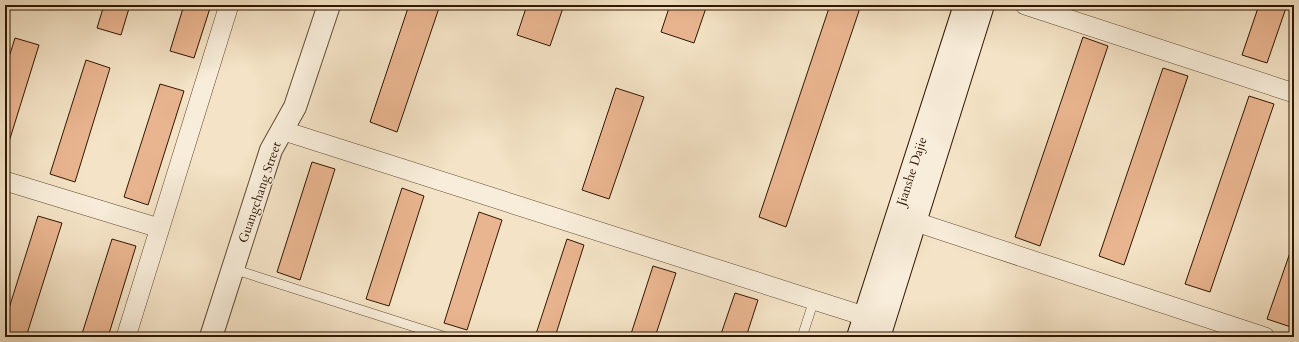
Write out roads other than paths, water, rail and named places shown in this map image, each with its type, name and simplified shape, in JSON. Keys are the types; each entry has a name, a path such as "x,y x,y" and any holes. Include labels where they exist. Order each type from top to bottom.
{"main road":[{"name":"Guangchang Street","path":"211,337 270,150 295,107 329,5"},
{"name":"Jianshe Dajie","path":"858,337 965,5"},
{"name":"Jianshe Dajie","path":"880,337 983,5"}],"street":[{"path":"126,337 229,5"},
{"path":"1026,5 1294,93"},
{"path":"281,130 864,316"},
{"path":"5,181 159,228"},
{"path":"916,222 1226,331 1265,337"}],"lane":[{"path":"233,269 446,337"},
{"path":"802,337 814,300"}]}
